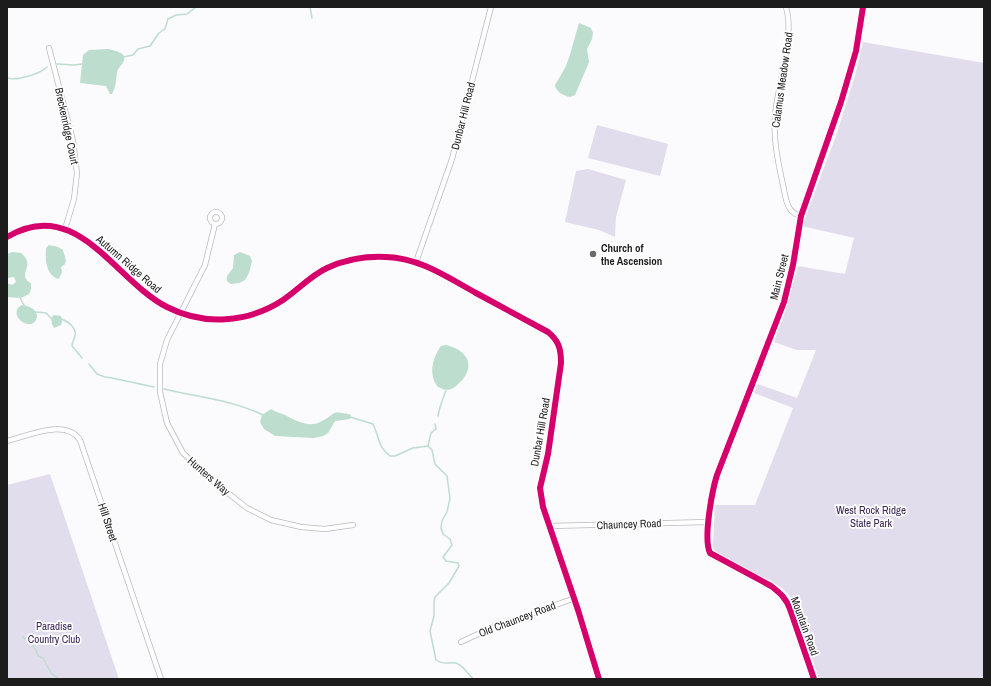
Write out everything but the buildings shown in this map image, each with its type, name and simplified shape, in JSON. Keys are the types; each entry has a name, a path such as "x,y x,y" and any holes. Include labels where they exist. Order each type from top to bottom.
{"street":[{"name":"Dunbar Hill Road","path":"491,7 452,159 416,262 449,278 548,332 558,343 561,356 561,372 548,454 540,488 541,500 575,598 599,679"},
{"name":"Calamus Meadow Road","path":"786,7 789,20 788,39 776,108 775,135 781,173 789,208 794,214 801,216"},
{"name":"Main Street","path":"708,549 708,522 712,493 718,470 784,302 793,265 801,216 841,102 857,45 863,7"},
{"name":"Breckenridge Court","path":"49,48 73,141 77,173 74,200 65,229"},
{"name":"Hunters Way","path":"215,224 205,265 168,340 160,364 160,392 167,423 183,453 209,478 247,508 271,520 301,527 325,529 353,525"},
{"name":"Autumn Ridge Road","path":"7,237 23,229 34,226 48,226 65,229 84,239 157,301 181,313 214,320 224,320 257,314 276,304 316,274 340,263 360,258 378,256 416,262"},
{"name":"Hill Street","path":"7,441 57,429 72,432 80,440 160,679"},
{"name":"Chauncey Road","path":"550,526 708,522"},
{"name":"Mountain Road","path":"708,549 712,555 770,586 786,599 814,679"},
{"name":"Old Chauncey Road","path":"461,642 489,629 575,598"}],"green space":[{"name":"West Rock Ridge State Park","path":"863,42 984,63 984,679 819,679 793,602 789,595 782,588 768,579 767,582 729,562 716,552 713,547 715,505 755,505 793,408 754,393 758,384 797,398 816,350 797,350 774,342 786,309 798,266 845,274 854,238 802,226 836,136 856,72"},
{"path":"597,125 668,144 660,176 588,158"},
{"path":"588,169 626,180 616,217 615,237 599,230 565,222 576,171"},
{"name":"Paradise Country Club","path":"50,474 119,679 7,679 7,485"}],"shaded area":[{"path":"579,23 591,28 593,33 587,49 589,62 575,95 570,97 560,93 556,89 555,85 569,58"},
{"path":"108,49 121,53 124,57 124,60 117,71 115,86 112,94 110,94 106,86 80,83 83,55 89,50"},
{"path":"49,245 63,250 66,261 61,267 62,272 59,279 51,274 47,266 46,248"},
{"path":"13,252 21,253 25,257 27,264 25,276 31,283 29,294 21,298 7,297 7,283 12,285 16,282 14,277 7,278 7,255"},
{"path":"240,252 250,256 252,261 249,273 245,280 239,283 231,284 227,281 227,276 233,268 234,255"},
{"path":"25,305 35,311 37,317 33,323 23,323 18,317 18,307"},
{"path":"54,315 61,316 62,322 61,325 54,328 51,318"},
{"path":"446,345 463,353 468,362 467,373 463,379 457,385 448,390 437,386 434,381 432,371 438,350 441,346"},
{"path":"271,409 306,424 316,424 336,413 351,415 350,419 335,421 328,433 323,436 314,438 275,436 264,429 260,422 262,415"}],"waterway":[{"path":"123,57 133,55 138,49 150,46 159,33 165,29 168,19 176,15 187,14 196,7"},
{"path":"310,7 312,18"},
{"path":"57,64 82,64"},
{"path":"7,78 16,79 28,76 44,70 47,67"},
{"path":"20,298 24,305"},
{"path":"36,312 46,313 51,318"},
{"path":"61,319 69,323 75,330 72,346 82,358"},
{"path":"89,364 97,374 105,377 154,387"},
{"path":"164,389 227,402 263,415"},
{"path":"438,416 446,390"},
{"path":"350,417 373,424 383,449 390,456 395,456 413,448 428,446 432,450 435,464 447,476 450,498 441,528 443,534 450,539 452,545 443,557 446,561 458,563 459,566 449,583 435,597 434,616 430,631 436,660 443,663 459,664 473,679"},
{"path":"428,446 431,433 436,429 435,424"},
{"path":"23,637 36,650 38,656 43,658 51,673 59,679"}],"cycle path":[{"path":"814,679 790,609 785,599 771,586 710,553 707,537 711,503 717,475 784,302 793,265 801,216 841,102 856,51 863,7"},
{"path":"7,237 32,227 54,226 74,234 93,246 148,295 167,307 181,313 211,319 241,317 269,308 283,300 321,271 341,262 371,257 398,258 433,269 548,332 559,346 561,363 548,454 540,488 543,507 578,610 599,679"}],"place":[{"name":"Church of the Ascension","path":"593,254"}]}
